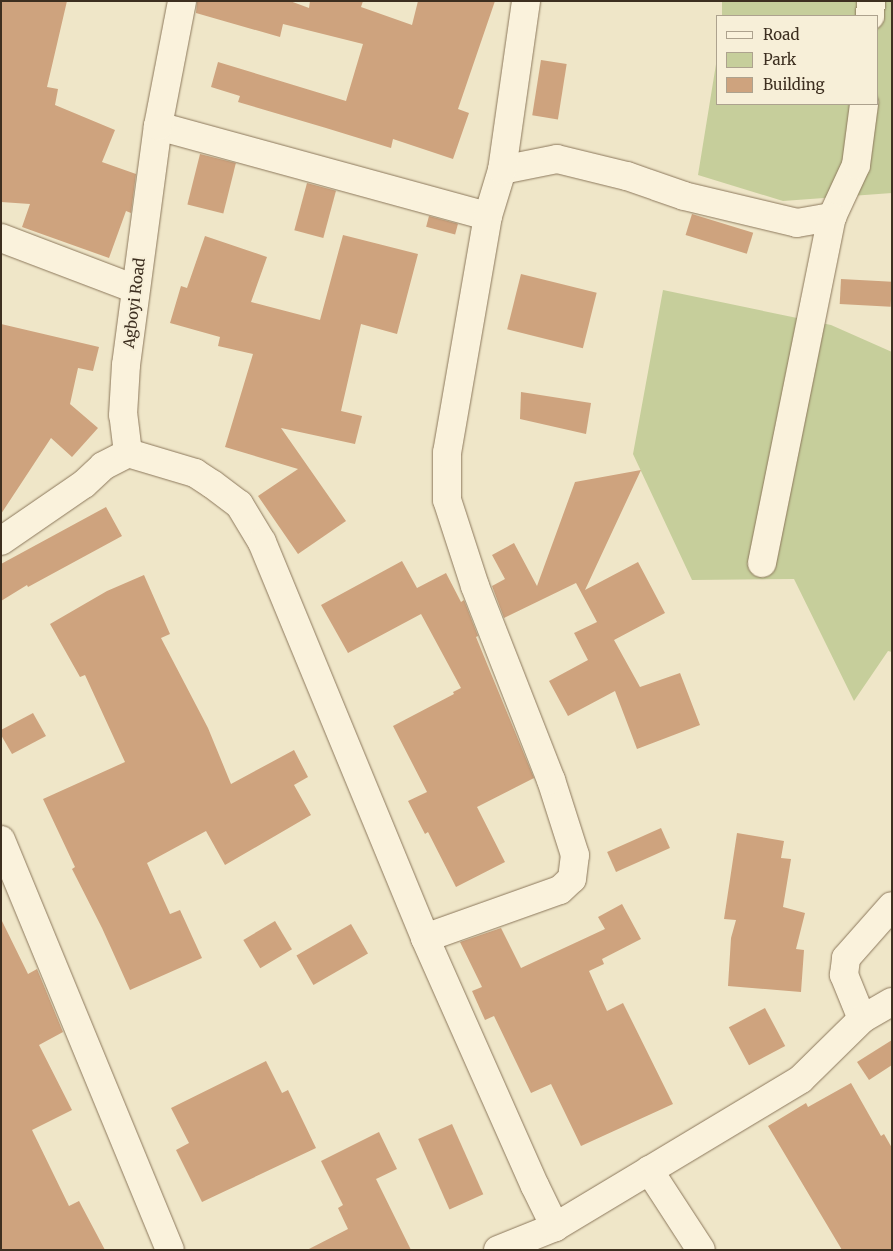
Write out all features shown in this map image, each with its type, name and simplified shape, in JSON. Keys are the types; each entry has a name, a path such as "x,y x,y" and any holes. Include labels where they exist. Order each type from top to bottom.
{"street":[{"name":"Agboyi Road","path":"128,453 123,415 126,365 158,126 182,1"},
{"path":"425,938 560,890 572,879 575,855 551,780 475,586 447,500 446,453 488,216 502,170 526,1"},
{"path":"870,15 871,1"},
{"path":"762,563 832,217 856,165 864,105"},
{"path":"158,126 488,216"},
{"path":"502,170 556,159 627,176 684,196 797,223 832,217"},
{"path":"1,238 135,290"},
{"path":"1,541 84,484 103,466 128,453 195,473 239,504 262,542 425,938 555,1227"},
{"path":"1,840 170,1250"},
{"path":"862,1019 844,975 846,958 892,906"},
{"path":"498,1250 555,1227 649,1170 681,1153 801,1079 862,1019 892,1002"},
{"path":"649,1170 701,1250"}],"green space":[{"path":"722,1 892,1 892,193 783,201 698,175 716,64 716,105 878,105 878,15 722,15"},
{"path":"663,290 831,325 892,352 892,652 888,651 854,701 794,579 692,580 633,454"}],"building":[{"path":"1,1 67,1 47,87 58,89 55,105 115,130 102,162 136,174 131,213 126,211 109,258 22,227 30,204 1,202"},
{"path":"197,1 290,1 309,8 310,1 363,1 361,7 412,25 418,1 495,1 458,109 469,113 453,159 393,139 391,148 238,102 240,96 211,87 218,62 346,101 363,44 283,24 280,37 196,13"},
{"path":"541,60 567,64 558,119 532,115"},
{"path":"200,154 236,163 223,213 187,204"},
{"path":"307,183 336,191 323,238 294,230"},
{"path":"692,214 753,233 747,254 686,235"},
{"path":"429,216 458,224 455,234 426,227"},
{"path":"343,235 418,254 397,334 361,324 341,411 362,416 355,444 281,428 346,521 298,554 258,496 298,469 225,447 253,354 218,346 220,337 170,323 181,286 187,288 205,236 267,257 251,302 320,320"},
{"path":"521,274 597,293 583,348 507,329"},
{"path":"841,279 892,282 891,307 840,304"},
{"path":"1,324 99,347 93,371 78,368 70,404 98,428 72,457 51,438 1,514"},
{"path":"521,392 591,403 586,434 520,419"},
{"path":"641,470 585,590 638,562 665,613 614,640 640,687 680,673 700,725 637,749 615,691 568,716 549,681 588,660 574,633 597,622 576,583 504,618 492,586 505,579 492,555 514,543 537,586 575,482"},
{"path":"106,507 122,536 28,587 27,585 1,601 1,564"},
{"path":"402,561 417,588 446,573 461,602 464,600 478,636 476,637 534,778 477,807 505,862 456,887 428,832 425,834 408,801 427,792 393,726 454,694 453,692 461,688 421,614 348,653 321,605"},
{"path":"144,575 170,634 161,638 208,728 231,784 294,750 308,777 294,785 311,815 225,865 206,831 147,863 170,914 180,910 202,958 130,990 102,928 72,869 75,867 43,799 125,762 85,675 80,677 50,624 107,591"},
{"path":"33,713 46,736 12,754 1,735 1,730"},
{"path":"661,828 670,848 616,872 607,852"},
{"path":"737,833 784,841 781,858 791,859 783,907 805,913 796,949 804,950 801,992 728,986 731,938 736,920 724,919"},
{"path":"622,904 641,939 602,959 604,964 589,971 607,1011 623,1003 673,1104 581,1146 551,1084 531,1093 494,1016 485,1020 472,991 482,987 460,942 501,928 521,968 605,929 598,917"},
{"path":"1,919 28,974 37,969 63,1032 39,1045 72,1110 32,1130 69,1206 79,1201 105,1250 1,1250"},
{"path":"275,921 292,949 260,968 243,940"},
{"path":"351,924 368,953 313,985 296,955"},
{"path":"765,1008 785,1046 749,1065 729,1027"},
{"path":"892,1040 892,1065 869,1080 857,1062"},
{"path":"266,1061 282,1093 288,1090 316,1148 202,1202 176,1150 189,1143 171,1108"},
{"path":"851,1083 881,1136 884,1134 892,1148 892,1250 842,1250 768,1126 806,1103 808,1107"},
{"path":"452,1124 483,1194 450,1209 418,1139"},
{"path":"379,1132 397,1169 376,1179 411,1250 307,1250 348,1229 338,1208 343,1205 321,1161"}]}
